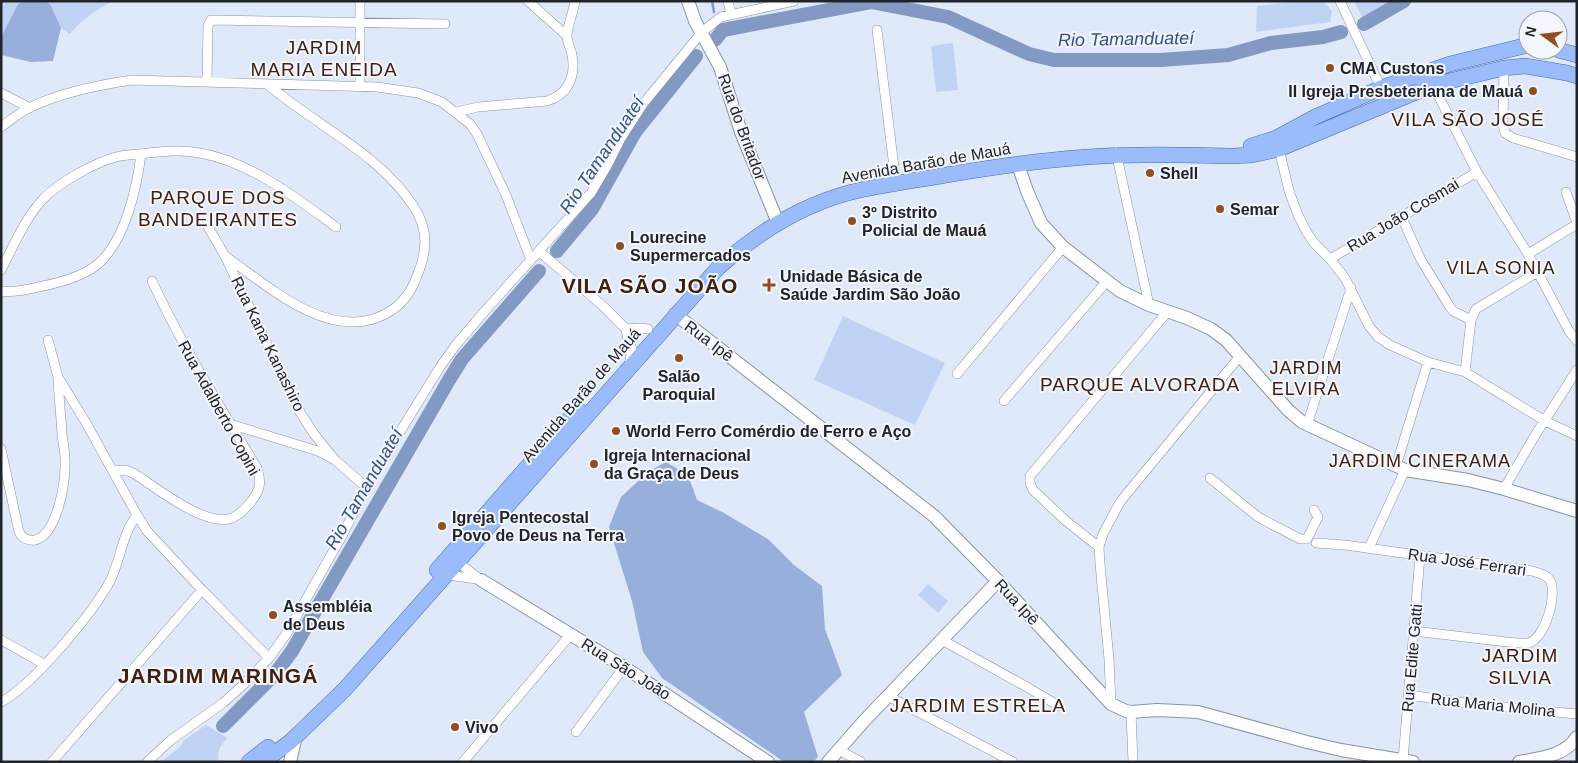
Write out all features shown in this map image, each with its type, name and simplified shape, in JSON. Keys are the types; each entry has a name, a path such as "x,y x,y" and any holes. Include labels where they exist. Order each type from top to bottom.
{"main road":[{"name":"Avenida Barão de Mauá","path":"248,762 302,719 332,690 454,559 718,268 736,251 761,233 776,218 858,190 978,170 1058,152 1226,149 1251,146 1276,138 1315,117 1381,88 1450,64 1518,47"},
{"name":"Avenida Barão de Mauá","path":"1117,152 1233,156 1279,149 1433,85 1504,68 1525,66 1577,76"},
{"path":"1315,117 1315,125 1322,131"},
{"name":"Avenida Barão de Mauá","path":"263,762 296,736 344,689 447,575 454,559 648,329 725,250 776,218 836,188 895,175 1017,161"},
{"path":"675,314 680,303 693,285 693,281"}],"street":[{"path":"360,1 360,87"},
{"path":"528,1 567,36"},
{"path":"457,112 478,107 547,101 556,98 568,88 571,80 572,56 567,36 576,1"},
{"name":"Rua do Britador","path":"688,1 720,67 741,132 776,218"},
{"path":"728,1 731,15"},
{"path":"147,762 171,740 223,703 269,658 287,633 343,534 366,487 440,367 455,346 592,193 608,166 621,138 643,104 702,32 721,17 794,1"},
{"path":"1340,1 1381,88"},
{"path":"208,81 209,21 445,24"},
{"path":"877,30 895,175"},
{"path":"1504,68 1503,124 1505,133 1513,138 1577,157"},
{"path":"1,127 30,108 103,84 132,80 360,87 418,93 442,102 470,124 484,147 506,195 531,260"},
{"path":"225,256 292,302 316,315 347,323 369,320 384,315 396,308 414,283 422,264 425,231 415,209 395,181 368,158 267,84"},
{"path":"1433,85 1477,172 1528,254 1536,273 1569,331 1577,341"},
{"path":"1,93 30,108"},
{"path":"1279,149 1289,190 1298,215 1314,243 1330,259 1351,288 1369,326 1378,337 1390,345 1428,362 1465,372 1545,421 1577,436"},
{"path":"1,270 28,221 44,199 66,181 116,157 182,151 200,153 228,161 256,174 289,194 336,227"},
{"path":"1117,152 1149,305"},
{"path":"1,291 10,292 49,285 79,276 98,264 111,250 120,232 138,175 141,154"},
{"path":"1017,161 1027,191 1042,223 1063,247 1120,291 1149,305 1211,328 1226,340 1288,410 1307,425 1401,468 1468,480 1577,511"},
{"name":"Rua João Cosmai","path":"1330,259 1477,172"},
{"path":"1528,254 1577,224 1566,192"},
{"path":"1400,216 1421,260 1450,307 1453,311 1471,320"},
{"name":"Rua Kana Kanashiro","path":"206,225 225,256 298,408 314,434 335,460"},
{"path":"957,374 1063,247"},
{"path":"539,251 603,306 626,329 632,349 629,367"},
{"path":"1465,372 1471,320 1476,308 1536,273"},
{"name":"Rua Adalberto Copini","path":"113,471 124,470 136,474 196,512 210,518 222,520 232,518 242,511 257,494 260,485 257,468 190,358 168,317 152,281"},
{"path":"1004,401 1106,281"},
{"path":"1307,425 1351,288"},
{"path":"1100,547 1066,521 1033,490 1030,476 1168,311"},
{"name":"Rua Ipê","path":"675,314 934,516 998,581 1112,704 1131,712 1157,710 1198,712 1307,742 1382,759 1408,761"},
{"path":"626,329 648,329"},
{"path":"1,448 19,532 26,539 39,538 50,527 59,507 66,465 58,377 48,340"},
{"path":"1112,704 1100,547 1107,524 1120,502 1240,356"},
{"path":"1369,548 1401,468 1428,362"},
{"path":"1504,489 1518,462 1577,370"},
{"path":"58,377 137,515 148,530 202,590 269,658"},
{"path":"230,424 312,450 335,460 366,487"},
{"path":"1210,478 1258,517 1300,539 1307,540 1318,516 1314,510"},
{"path":"1,702 13,694 44,664 99,600 111,579 126,535 137,515"},
{"name":"Rua José Ferrari","path":"1316,543 1369,548 1532,572 1545,576 1550,580 1553,590 1542,633 1533,641 1516,642 1414,631"},
{"name":"Rua Edite Gatti","path":"1408,761 1409,695 1420,556"},
{"name":"Rua São João","path":"454,559 481,580 624,667 768,762"},
{"name":"Rua São João","path":"447,575 465,576 481,580"},
{"path":"828,762 998,581"},
{"path":"52,762 202,590"},
{"path":"463,762 571,634"},
{"path":"1,640 44,664"},
{"path":"942,640 1059,706"},
{"path":"576,732 624,667"},
{"name":"Rua Maria Molina","path":"1409,695 1473,704 1577,714"},
{"path":"888,696 1013,762"},
{"path":"1131,712 1133,762"},
{"path":"290,762 296,736"},
{"path":"1519,762 1554,755 1575,743"},
{"path":"839,750 860,762"}],"shaded area":[{"path":"1,1 25,1 18,4 1,37"},
{"path":"25,1 44,1 50,4 61,28 53,61 31,62 1,55 1,37 18,4"},
{"path":"44,1 114,1 90,15 70,34 61,28 50,4"},
{"path":"1300,1 1323,1 1332,11 1330,22 1256,32 1257,6"},
{"path":"1354,1 1389,1 1363,19"},
{"path":"953,43 958,90 936,92 931,46"},
{"path":"843,316 945,363 915,425 814,380"},
{"path":"666,462 688,475 697,500 724,513 768,539 794,565 822,586 825,629 842,675 804,712 818,757 813,762 784,762 662,678 643,652 632,601 609,527 621,497 648,472"},
{"path":"928,584 948,601 938,613 918,595"},
{"path":"206,725 227,738 219,749 218,762 161,762 181,746 183,741"}],"waterway":[{"path":"712,1 714,12"},
{"name":"Rio Tamanduateí","path":"1364,24 1404,1"},
{"name":"Rio Tamanduateí","path":"715,40 723,30 871,2 948,17 1029,54 1054,60 1161,60 1228,55 1271,43 1323,37 1341,32"},
{"name":"Rio Tamanduateí","path":"557,251 592,209 635,132 696,56"},
{"name":"Rio Tamanduateí","path":"223,726 275,674 292,651 462,359 539,271"}],"place":[{"name":"CMA Custons","path":"1330,68"},
{"name":"II Igreja Presbeteriana de Mauá","path":"1533,91"},
{"name":"Shell","path":"1150,173"},
{"name":"Semar","path":"1220,209"},
{"name":"3º Distrito Policial de Mauá","path":"852,221"},
{"name":"Lourecine Supermercados","path":"620,246"},
{"name":"Unidade Básica de Saúde Jardim São João","path":"769,285"},
{"name":"Salão Paroquial","path":"679,358"},
{"name":"World Ferro Comérdio de Ferro e Aço","path":"616,431"},
{"name":"Igreja Internacional da Graça de Deus","path":"594,464"},
{"name":"Igreja Pentecostal Povo de Deus na Terra","path":"442,526"},
{"name":"Assembléia de Deus","path":"273,615"},
{"name":"Vivo","path":"455,727"}],"district":[{"name":"JARDIM MARIA ENEIDA","path":"324,58"},
{"name":"VILA SÃO JOSÉ","path":"1468,119"},
{"name":"PARQUE DOS BANDEIRANTES","path":"218,208"},
{"name":"VILA SONIA","path":"1501,268"},
{"name":"VILA SÃO JOÃO","path":"650,285"},
{"name":"JARDIM ELVIRA","path":"1306,378"},
{"name":"PARQUE ALVORADA","path":"1140,384"},
{"name":"JARDIM CINERAMA","path":"1420,461"},
{"name":"JARDIM SILVIA","path":"1520,666"},
{"name":"JARDIM MARINGÁ","path":"218,675"},
{"name":"JARDIM ESTRELA","path":"978,705"}]}
